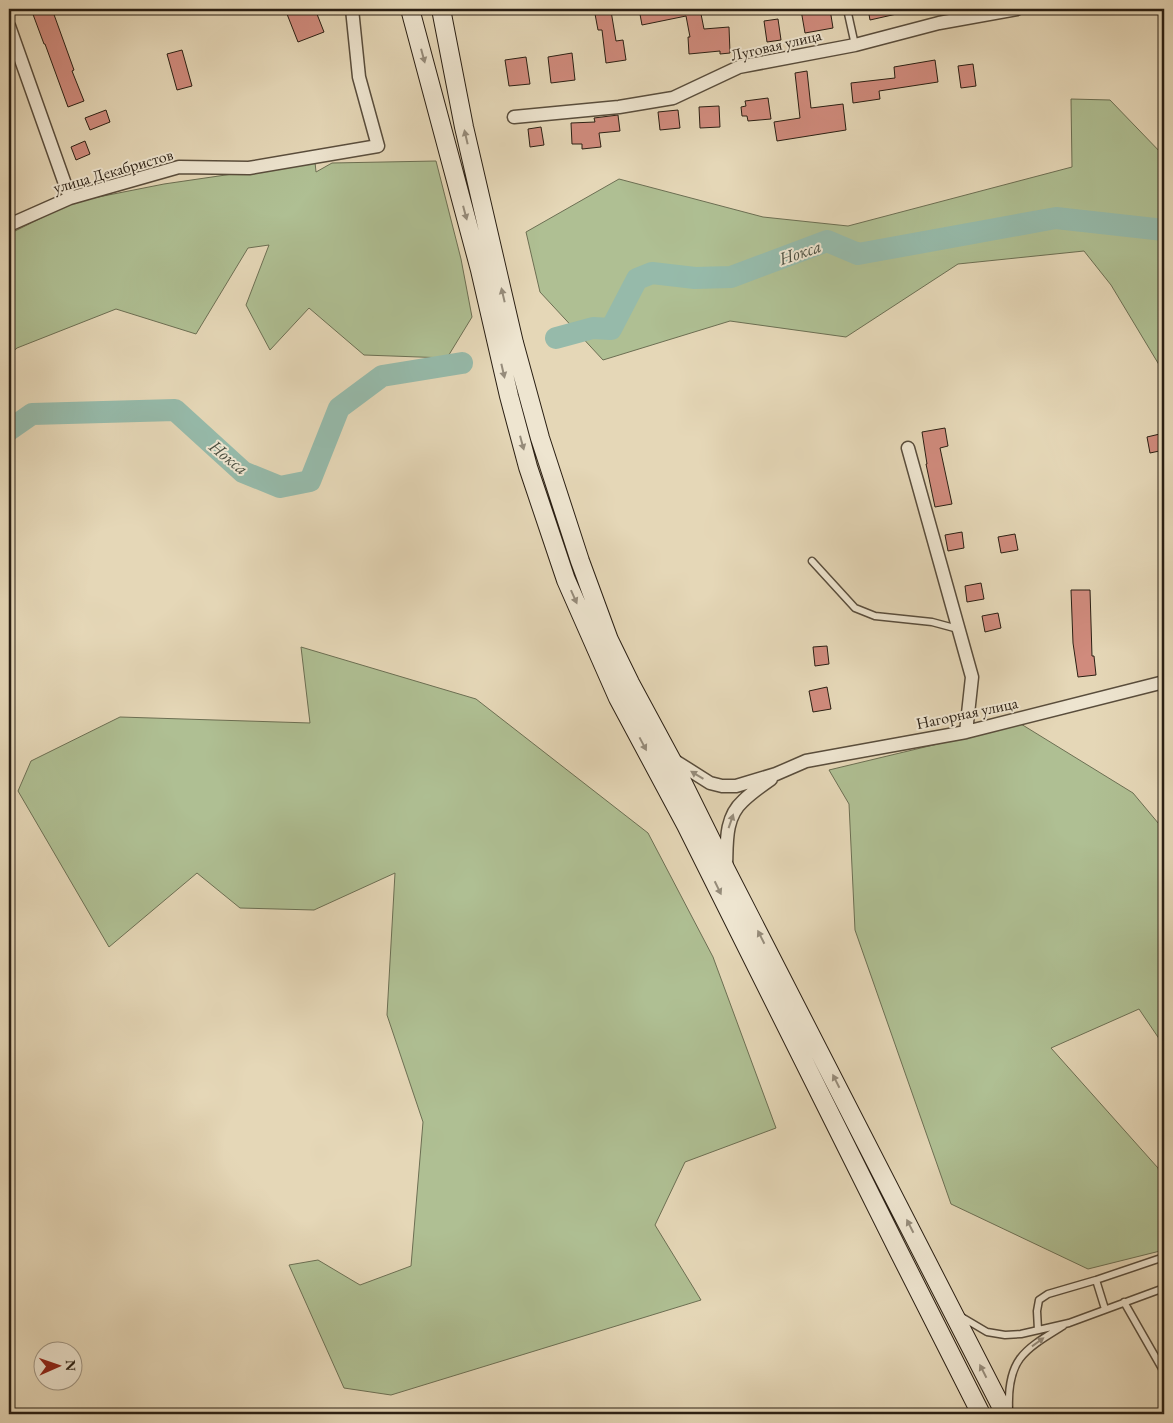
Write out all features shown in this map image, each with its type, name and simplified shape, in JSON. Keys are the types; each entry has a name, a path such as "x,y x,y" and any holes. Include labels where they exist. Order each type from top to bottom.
{"main road":[{"path":"410,9 480,270 509,396 526,458 566,580 618,698 686,825 898,1252 982,1414"},
{"path":"441,9 466,136 514,343 540,438 580,561 609,640 630,683 672,759 726,870 1007,1414"}],"street":[{"name":"улица Декабристов","path":"9,225 70,198 179,167 249,168 378,146 359,77 352,9"},
{"name":"Луговая улица","path":"514,117 619,106 673,98 738,67 855,45 939,23 1018,9"},
{"path":"9,26 70,198"},
{"path":"908,448 972,677 966,732"},
{"name":"Нагорная улица","path":"776,774 806,761 966,732 1164,682"},
{"path":"672,759 696,776 710,783 722,786 736,786 776,774"},
{"path":"726,870 727,831 732,814 741,802 776,774"}],"lane":[{"path":"847,9 855,45"},
{"path":"812,561 855,608 876,616 932,622 958,629"},
{"path":"1038,1330 1036,1311 1039,1300 1048,1294 1164,1257"},
{"path":"1096,1280 1105,1309"},
{"path":"953,1311 987,1332 1021,1334 1069,1323 1164,1288"},
{"path":"1124,1302 1164,1372"},
{"path":"1007,1414 1011,1374 1018,1359 1036,1342 1069,1323"}],"green space":[{"path":"1071,99 1110,100 1164,156 1164,373 1111,285 1084,251 958,264 846,337 730,321 603,360 540,292 526,232 619,179 763,217 848,226 1072,167"},
{"path":"436,161 461,259 472,317 447,358 364,355 309,308 270,350 246,305 269,245 248,248 196,334 116,309 17,348 9,355 9,234 73,202 164,184 315,162 316,172 332,163"},
{"path":"301,647 476,699 648,833 713,957 776,1128 685,1162 655,1225 701,1300 391,1395 344,1388 289,1265 318,1260 360,1285 411,1266 423,1122 387,1015 395,873 314,910 240,908 197,873 109,947 18,791 31,761 120,717 310,723"},
{"path":"1021,724 1133,793 1164,830 1164,1046 1139,1009 1051,1048 1158,1168 1164,1194 1164,1250 1088,1269 951,1204 855,930 849,804 829,770"}],"building":[{"path":"31,9 52,9 84,101 68,107"},
{"path":"285,9 315,9 324,32 298,42"},
{"path":"639,9 700,9 704,29 729,27 730,53 720,54 720,51 689,54 688,37 690,37 686,16 642,25"},
{"path":"830,9 833,28 805,33 801,10"},
{"path":"868,9 900,9 901,13 870,20"},
{"path":"611,11 616,41 623,40 626,60 606,63 602,30 598,30 595,14"},
{"path":"778,19 781,40 767,42 764,21"},
{"path":"182,50 192,86 177,90 167,54"},
{"path":"572,53 575,80 551,83 548,57"},
{"path":"526,57 530,84 509,86 505,60"},
{"path":"935,60 938,82 879,91 880,99 853,103 851,83 895,78 894,67"},
{"path":"973,64 976,86 961,88 958,66"},
{"path":"807,71 811,108 843,104 846,130 777,141 774,122 800,118 795,73"},
{"path":"768,98 771,119 748,121 747,116 742,116 741,107 746,106 745,101"},
{"path":"719,106 720,127 700,128 699,107"},
{"path":"106,110 110,122 90,130 85,118"},
{"path":"678,110 680,128 660,130 658,112"},
{"path":"618,115 620,131 599,133 601,147 582,149 582,144 572,144 571,123 595,122 594,118"},
{"path":"541,127 544,145 530,147 528,129"},
{"path":"85,141 90,154 76,160 71,147"},
{"path":"945,428 948,446 940,448 952,504 935,507 926,464 922,432"},
{"path":"1164,433 1164,450 1150,453 1147,437"},
{"path":"962,532 964,548 948,551 945,535"},
{"path":"1015,534 1018,550 1001,553 998,537"},
{"path":"981,583 984,599 967,602 965,586"},
{"path":"1071,590 1090,590 1092,656 1094,656 1096,675 1078,677 1073,643"},
{"path":"998,613 1001,628 985,632 982,616"},
{"path":"827,646 829,664 815,666 813,647"},
{"path":"827,687 831,709 813,712 809,691"}],"waterway":[{"name":"Нокса","path":"556,338 593,328 611,329 637,279 652,273 695,278 731,277 827,241 858,254 1056,218 1164,230"},
{"name":"Нокса","path":"9,430 32,414 175,410 243,472 280,487 310,481 339,408 382,376 462,363"}]}
